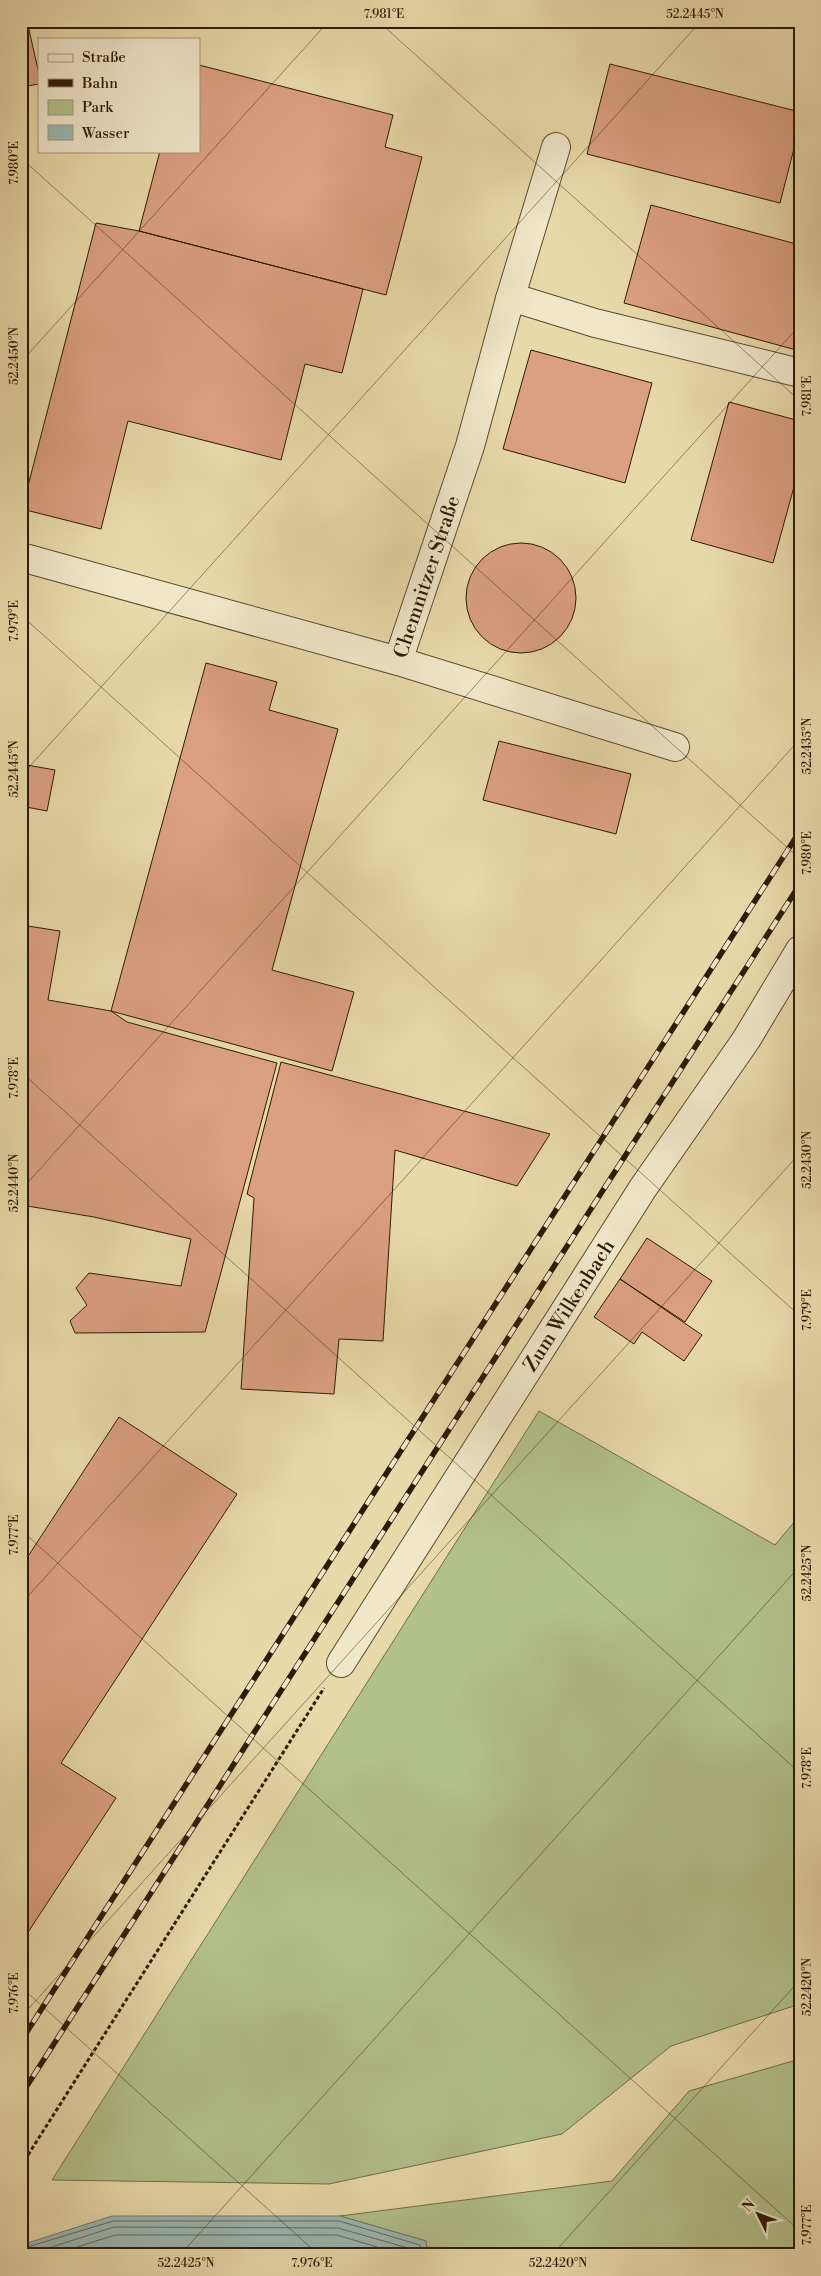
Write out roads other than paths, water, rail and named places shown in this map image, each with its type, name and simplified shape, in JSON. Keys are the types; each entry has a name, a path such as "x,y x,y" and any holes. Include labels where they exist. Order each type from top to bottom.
{"street":[{"name":"Chemnitzer Straße","path":"21,557 398,661 470,446 510,299 556,147"},
{"path":"510,299 524,301 604,325 800,373"},
{"path":"398,661 674,747"},
{"name":"Zum Wilkenbach","path":"341,1663 638,1196 746,1040 800,950"}],"water":[{"path":"112,2216 340,2216 426,2241 428,2255 21,2255 21,2245"}],"railway":[{"path":"21,2041 800,831"},
{"path":"21,2095 800,884"}]}
